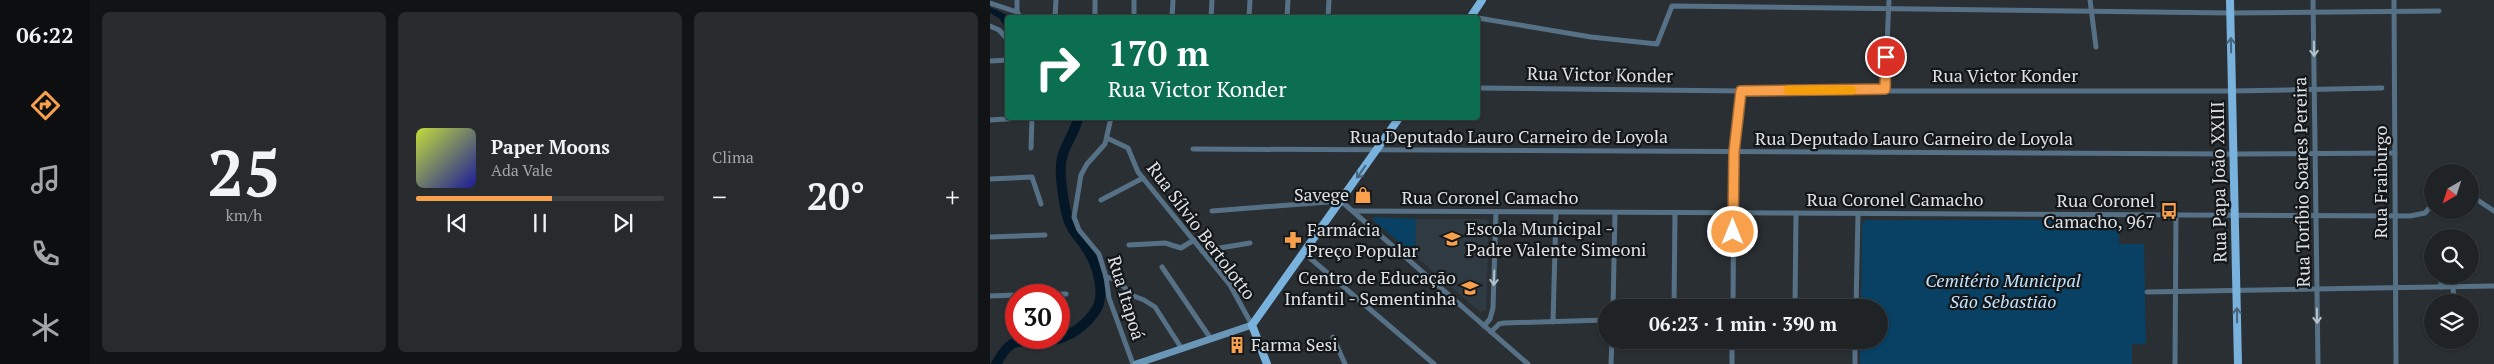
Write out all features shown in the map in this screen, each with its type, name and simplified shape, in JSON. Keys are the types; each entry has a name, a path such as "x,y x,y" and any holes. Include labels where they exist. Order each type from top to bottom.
{"main road":[{"path":"1474,15 1482,0"},
{"name":"Rua Papa João XXIII","path":"2230,0 2238,364"},
{"path":"1134,364 1252,325 1398,120"},
{"path":"1252,325 1267,364"}],"street":[{"path":"1017,0 1018,15"},
{"path":"1055,15 1056,0"},
{"path":"1095,0 1095,15"},
{"path":"1134,0 1134,15"},
{"path":"1172,15 1173,0"},
{"path":"1211,15 1212,0"},
{"path":"1249,15 1250,0"},
{"path":"1287,15 1288,0"},
{"path":"1328,15 1329,0"},
{"path":"1885,89 1889,0"},
{"path":"2090,0 2096,47"},
{"name":"Rua Toríbio Soares Pereira","path":"2314,0 2318,364"},
{"name":"Rua Fraiburgo","path":"2394,0 2396,364"},
{"path":"990,4 1017,12"},
{"path":"1480,18 1591,37 1657,44 1672,6 2231,13 2439,10"},
{"path":"990,26 999,30 1005,37"},
{"path":"990,61 1005,60"},
{"name":"Rua Victor Konder","path":"1480,88 1741,91 1885,89 2232,91 2382,88"},
{"path":"1733,299 1734,152 1741,91"},
{"path":"990,120 1005,119"},
{"path":"1031,148 1032,120"},
{"path":"1107,138 1111,120"},
{"name":"Rua Sílvio Bertolotto","path":"1107,138 1128,148 1135,167 1143,178 1236,293 1252,325"},
{"name":"Rua Itapoá","path":"1107,138 1103,148 1087,164 1081,175 1074,217 1078,230 1096,248 1106,277 1109,298 1134,364"},
{"name":"Rua Deputado Lauro Carneiro de Loyola","path":"1193,149 2234,154 2395,153"},
{"path":"990,178 1032,177 1042,204"},
{"path":"1101,200 1143,178"},
{"path":"1212,211 1340,201 1528,364"},
{"path":"2479,202 2494,211"},
{"name":"Rua Coronel Camacho","path":"1353,211 2316,216 2395,216 2422,215 2424,213"},
{"path":"1484,326 1490,318 1493,308 1496,212"},
{"path":"1553,322 1556,212"},
{"path":"1612,299 1615,213"},
{"path":"1674,299 1675,213"},
{"path":"1795,299 1796,213"},
{"path":"1856,299 1858,214"},
{"path":"2175,364 2176,215"},
{"path":"990,237 1045,235"},
{"path":"1129,245 1165,243 1181,248 1194,240"},
{"path":"1202,251 1250,243"},
{"path":"1304,254 1434,364"},
{"path":"1162,267 1211,339"},
{"path":"1106,277 1118,280 1131,295 1155,307 1182,349"},
{"path":"2146,292 2494,286"},
{"path":"2454,287 2454,294"},
{"path":"990,296 1005,295"},
{"path":"1491,332 1499,324 1504,323 1598,320"},
{"path":"1333,337 1345,364"},
{"path":"1611,364 1612,349"},
{"path":"1732,349 1732,364"},
{"path":"1855,349 1855,364"}],"shaded area":[{"path":"990,7 1007,15 1005,15 1005,27 999,18 990,13"},
{"name":"Escola Municipal - Padre Valente Simeoni","path":"1416,219 1486,219 1489,221 1486,310 1480,312 1415,256"}],"green space":[{"path":"1374,217 1416,219 1415,256 1373,220"},
{"name":"Cemitério Municipal São Sebastião","path":"1865,220 2118,220 2119,244 2144,244 2146,344 2132,344 2132,364 1860,364 1860,349 1888,349 1888,299 1861,299 1862,225"}],"waterway":[{"path":"996,364 1005,350 1015,343 1055,340 1070,334 1089,320 1098,306 1100,281 1095,264 1070,224 1062,186 1062,158 1077,120"}],"slow traffic":[{"path":"1788,90 1852,90"}],"place":[{"name":"Savege","path":"1363,195"},
{"name":"Rua Coronel Camacho, 967","path":"2169,211"},
{"name":"Escola Municipal - Padre Valente Simeoni","path":"1452,239"},
{"name":"Farmácia Preço Popular","path":"1293,240"},
{"name":"Centro de Educação Infantil - Sementinha","path":"1470,288"},
{"name":"Farma Sesi","path":"1237,345"}],"route":[{"path":"1733,232 1734,152 1741,91 1885,89 1886,57"}]}
